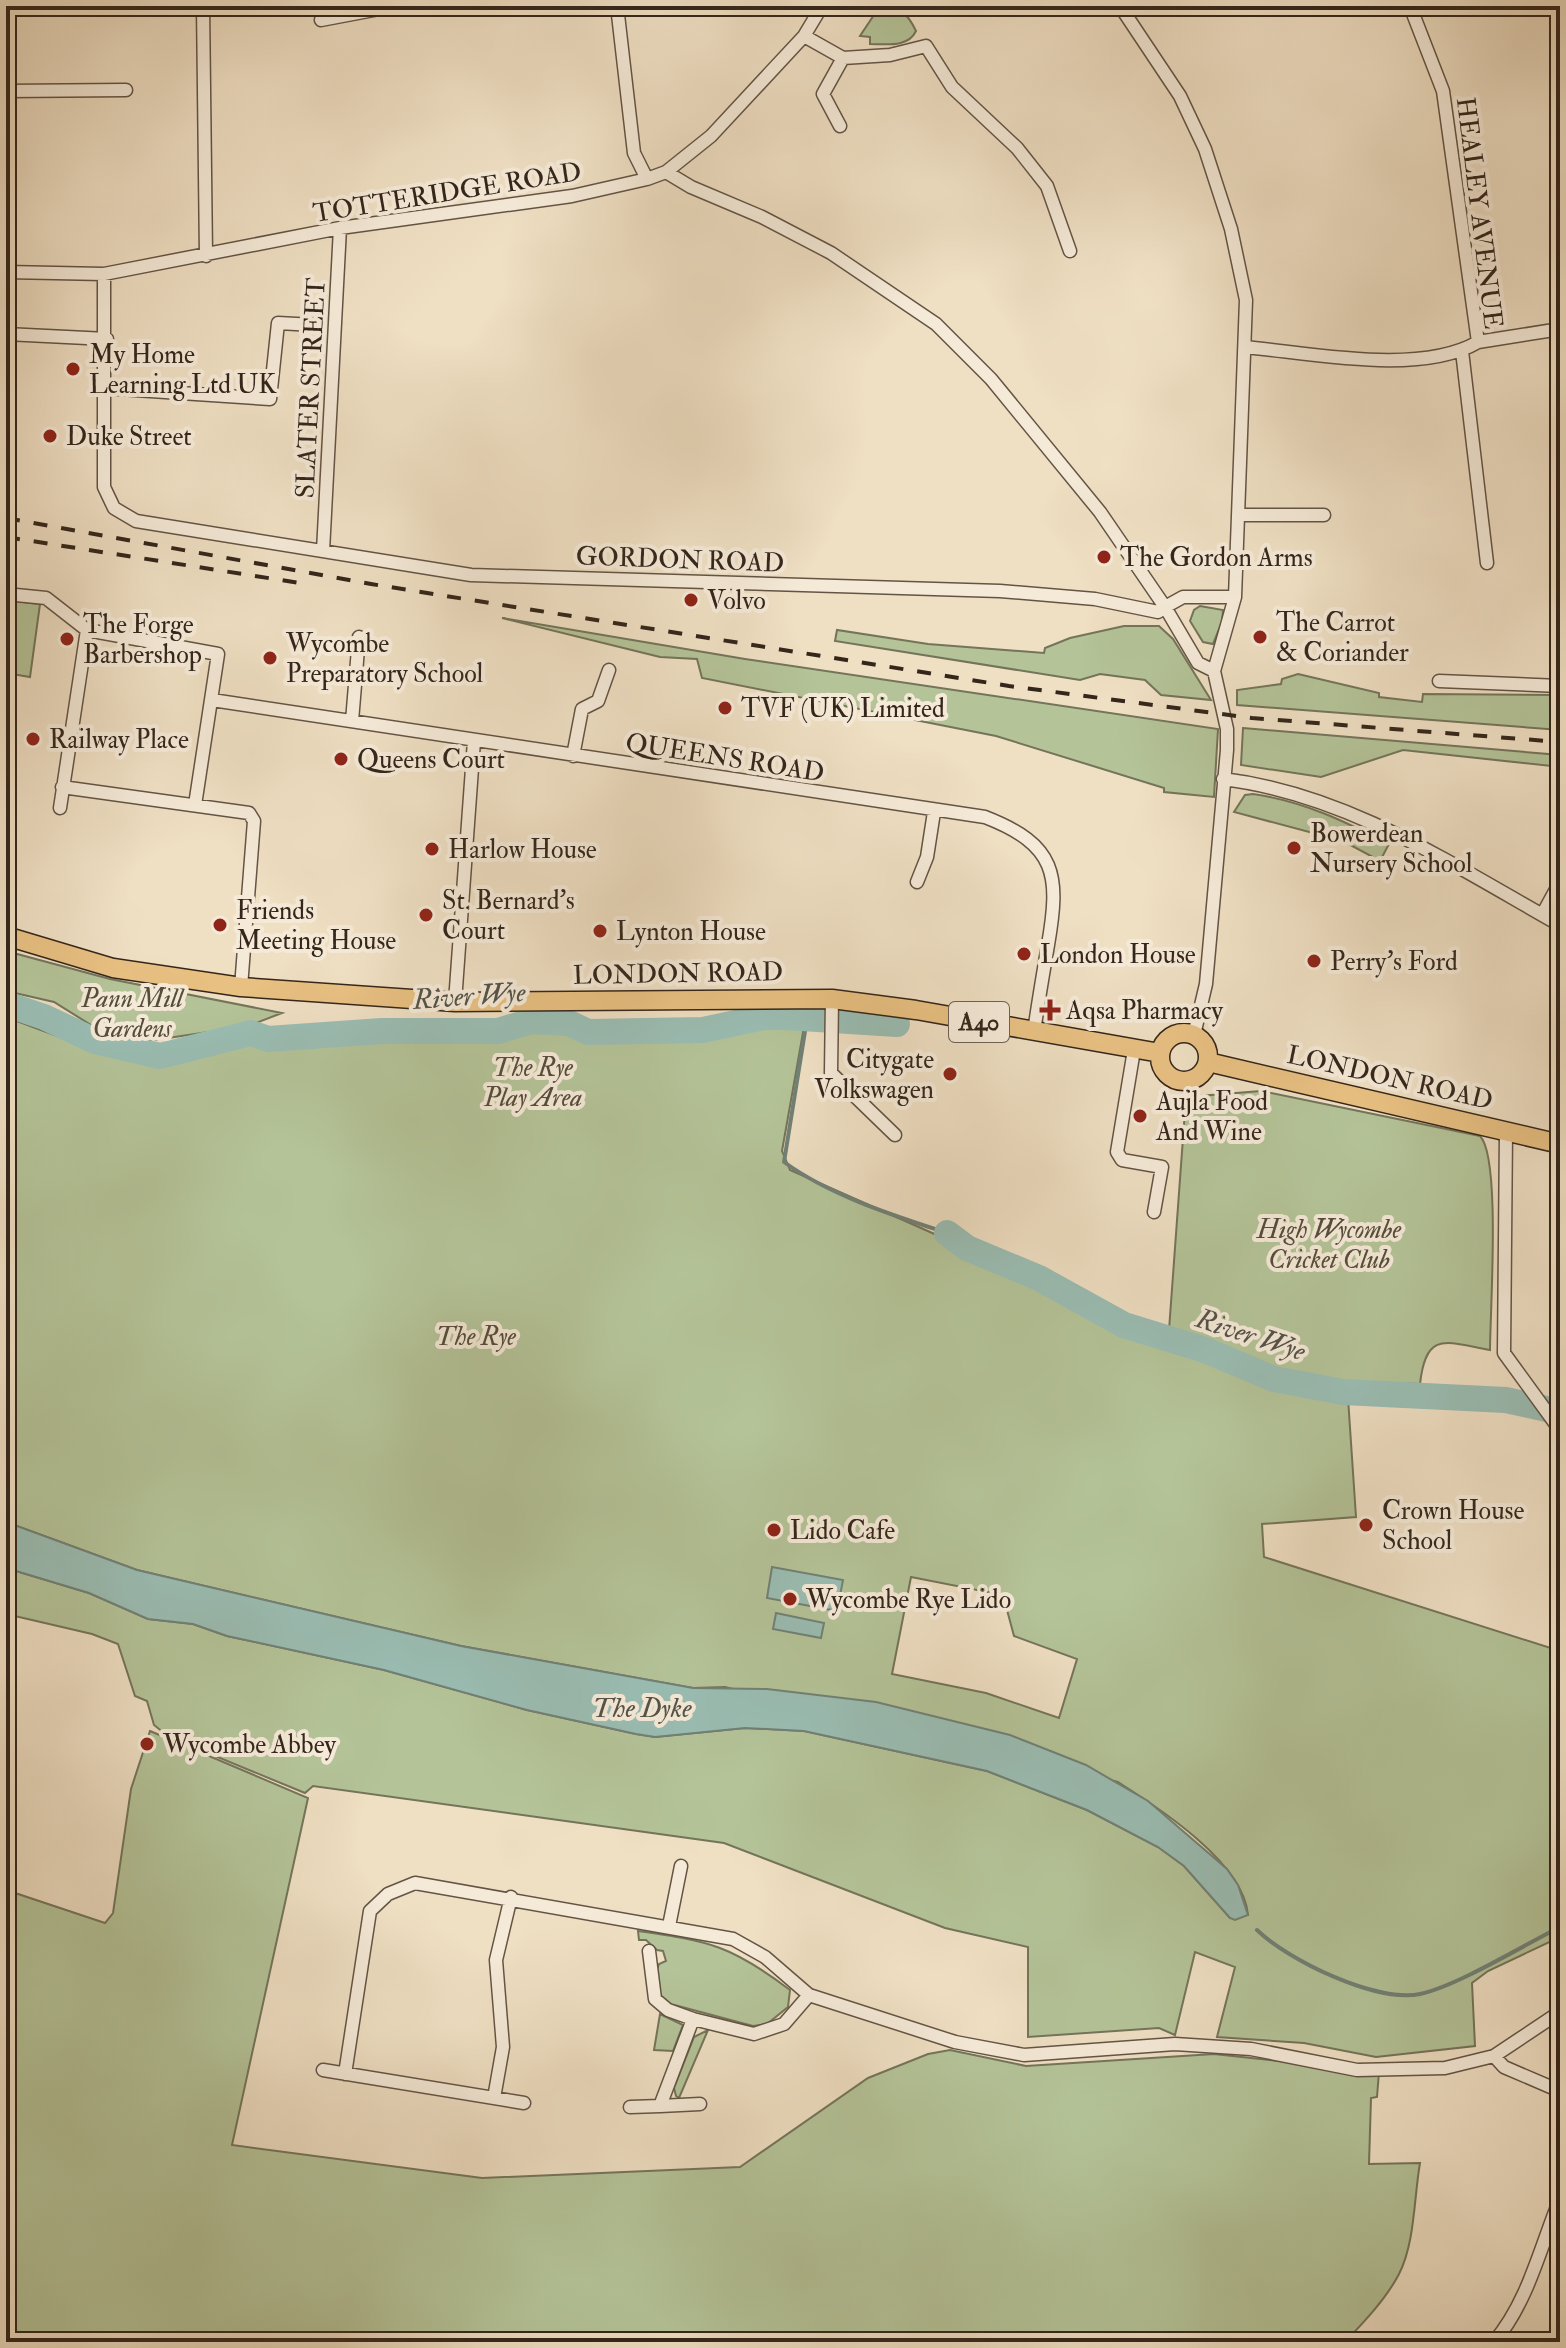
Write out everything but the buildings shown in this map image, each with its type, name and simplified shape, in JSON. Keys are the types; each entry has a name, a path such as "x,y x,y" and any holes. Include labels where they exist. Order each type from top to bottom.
{"main road":[{"name":"LONDON ROAD","path":"6,936 113,968 241,987 455,1002 832,999 916,1010 1160,1053"},
{"path":"1175,1034 1194,1035 1206,1046 1208,1062 1195,1079 1182,1082 1163,1070 1160,1053 1175,1034"},
{"name":"LONDON ROAD","path":"1208,1062 1560,1144"}],"street":[{"path":"203,6 206,256"},
{"path":"321,20 395,6"},
{"path":"617,6 634,153 647,179"},
{"name":"TOTTERIDGE ROAD","path":"6,272 104,274 340,228 572,196 647,179 666,172 711,136 804,36 822,6"},
{"path":"1120,6 1180,96 1205,149 1231,229 1246,300 1235,597 1214,671 1227,729 1206,984 1194,1035"},
{"name":"HEALEY AVENUE","path":"1245,347 1376,360 1462,351 1478,342 1443,91 1410,6"},
{"path":"804,36 843,58 890,55 926,46 952,87 1017,148 1047,186 1070,251"},
{"path":"840,126 823,94 843,58"},
{"path":"6,91 126,90"},
{"path":"666,172 691,187 762,217 831,253 936,324 991,379 1100,512 1165,607 1198,663 1214,671"},
{"name":"SLATER STREET","path":"323,551 340,228"},
{"path":"104,274 107,339 105,388 270,399 278,323 314,325"},
{"path":"1478,342 1560,329"},
{"path":"6,334 107,339"},
{"path":"1462,351 1487,563"},
{"name":"GORDON ROAD","path":"105,388 104,487 114,508 136,521 471,575 1000,591 1095,599 1158,612 1183,597 1235,597"},
{"path":"1238,515 1324,515"},
{"path":"6,594 46,598 87,630 218,654 195,805"},
{"path":"60,808 87,630"},
{"path":"352,721 359,637"},
{"path":"573,756 582,709 598,701 609,670"},
{"path":"1439,681 1560,686"},
{"name":"QUEENS ROAD","path":"212,700 934,812 985,817 1014,829 1036,848 1050,869 1056,896 1034,1032"},
{"path":"455,1002 474,741"},
{"path":"1223,779 1260,783 1316,798 1432,852 1560,925"},
{"path":"62,787 249,813 254,821 241,987"},
{"path":"917,882 927,857 934,812"},
{"path":"1542,915 1560,882"},
{"path":"832,999 831,1073 895,1135"},
{"path":"1134,1050 1117,1152 1122,1160 1162,1167 1154,1212"},
{"path":"1506,1130 1504,1353 1560,1430"},
{"path":"669,1926 681,1866"},
{"path":"345,2074 370,1911 388,1894 415,1883 511,1897 733,1939 765,1957 809,1995 955,2042 1024,2055 1175,2044 1251,2049 1357,2070 1445,2068 1494,2056 1560,2012"},
{"path":"494,2098 503,2047 496,1960 511,1897"},
{"path":"649,1951 655,1999 668,2010 693,2019 754,2034 784,2024 809,1995"},
{"path":"660,2106 693,2019"},
{"path":"1494,2056 1504,2067 1560,2091"},
{"path":"323,2070 524,2103"},
{"path":"630,2107 700,2104"},
{"path":"1494,2342 1508,2325 1527,2288 1560,2199"}],"green space":[{"path":"880,6 898,9 910,20 916,31 908,40 896,44 870,44 870,37 860,36"},
{"path":"6,600 40,604 30,677 6,673"},
{"path":"1200,606 1223,610 1222,622 1213,644 1203,642 1190,621 1194,610"},
{"path":"502,618 745,659 1218,729 1214,797 1164,792 1164,788 996,736 702,678 697,659 660,657"},
{"path":"1124,626 1159,626 1173,639 1211,700 1161,695 1145,680 1100,674 1080,680 835,641 837,630 928,644 1044,653 1045,648 1070,638"},
{"path":"1298,674 1379,693 1379,697 1422,702 1423,694 1560,695 1560,730 1237,705 1237,690 1281,684 1282,679"},
{"path":"1243,728 1560,755 1560,767 1403,750 1321,777 1241,765"},
{"path":"1253,794 1306,807 1389,844 1380,861 1343,841 1234,812 1245,795"},
{"name":"Pann Mill Gardens","path":"6,951 110,979 282,1013 248,1026 135,1043 107,1035 54,1002 6,991"},
{"name":"The Rye","path":"6,1017 100,1052 153,1058 222,1044 368,1034 521,1028 648,1034 715,1030 743,1024 804,1027 782,1151 790,1170 948,1240 948,1246 981,1263 994,1265 1135,1335 1192,1352 1230,1370 1293,1392 1348,1398 1356,1517 1262,1524 1264,1557 1560,1651 1560,1937 1488,1971 1472,1983 1475,2046 1376,2057 1304,2043 1217,2037 1235,1967 1195,1952 1175,2035 1159,2028 1028,2037 1028,1947 945,1928 724,1843 313,1786 305,1793 169,1737 154,1725 147,1701 135,1696 118,1644 92,1634 6,1614 6,1568 89,1593 148,1619 193,1624 227,1636 384,1670 527,1710 636,1734 655,1737 745,1728 804,1731 987,1771 1087,1810 1158,1847 1184,1866 1230,1918 1248,1915 1243,1895 1216,1857 1176,1822 1118,1782 725,1687 693,1688 461,1646 137,1570 6,1522","holes":["911,1577 1003,1595 1014,1636 1077,1659 1059,1718 986,1693 892,1674"]},
{"name":"High Wycombe Cricket Club","path":"1261,1091 1480,1136 1486,1150 1492,1203 1490,1350 1450,1343 1433,1347 1427,1355 1420,1384 1309,1380 1278,1372 1236,1352 1169,1330 1186,1097"},
{"path":"150,1731 308,1798 232,2145 482,2178 740,2167 868,2078 928,2054 950,2050 1026,2066 1214,2054 1379,2072 1377,2097 1371,2098 1369,2164 1420,2163 1411,2234 1399,2274 1381,2301 1345,2342 6,2342 6,1890 105,1923 113,1913 131,1789"},
{"path":"638,1931 702,1942 735,1955 790,1990 788,2007 767,2024 753,2026 667,2003 656,1979 659,1964 666,1961 663,1951 657,1950 646,1940 639,1940"},
{"path":"660,2014 683,2025 673,2051 654,2050"},
{"path":"708,2030 679,2098 674,2088 694,2037"}],"water":[{"name":"The Dyke","path":"6,1522 137,1570 461,1646 693,1688 767,1689 876,1702 1010,1735 1086,1765 1148,1801 1227,1869 1238,1885 1248,1915 1235,1920 1230,1918 1184,1866 1158,1847 1087,1810 987,1771 804,1731 745,1728 655,1737 636,1734 527,1710 384,1670 227,1636 193,1624 148,1619 89,1593 6,1568"},
{"path":"772,1567 843,1580 837,1611 767,1598"},
{"path":"776,1613 824,1623 821,1638 773,1629"}],"waterway":[{"name":"River Wye","path":"6,1004 44,1017 95,1041 160,1056 251,1033 268,1039 382,1031 498,1031 531,1021 569,1023 588,1032 703,1030 764,1017 897,1024"},
{"path":"807,1019 784,1162 842,1195 947,1233"},
{"name":"River Wye","path":"947,1233 967,1248 1039,1278 1124,1325 1205,1350 1274,1379 1343,1392 1506,1400 1560,1412"},
{"path":"1257,1930 1289,1954 1334,1977 1357,1986 1402,1995 1420,1994 1452,1983 1560,1927"}],"railway":[{"path":"6,518 371,584 1009,686 1252,718 1560,742"},
{"path":"6,537 300,583"}],"place":[{"name":"My Home Learning Ltd UK","path":"73,369"},
{"name":"Duke Street","path":"50,436"},
{"name":"The Gordon Arms","path":"1104,557"},
{"name":"Volvo","path":"691,600"},
{"name":"The Carrot & Coriander","path":"1260,637"},
{"name":"The Forge Barbershop","path":"67,639"},
{"name":"Wycombe Preparatory School","path":"270,658"},
{"name":"TVF (UK) Limited","path":"725,708"},
{"name":"Railway Place","path":"33,739"},
{"name":"Queens Court","path":"341,759"},
{"name":"Bowerdean Nursery School","path":"1294,848"},
{"name":"Harlow House","path":"432,849"},
{"name":"St. Bernard's Court","path":"426,915"},
{"name":"Friends Meeting House","path":"220,925"},
{"name":"Lynton House","path":"600,931"},
{"name":"London House","path":"1024,954"},
{"name":"Perry's Ford","path":"1314,961"},
{"name":"Aqsa Pharmacy","path":"1050,1010"},
{"name":"Citygate Volkswagen","path":"950,1074"},
{"name":"Aujla Food And Wine","path":"1140,1116"},
{"name":"Crown House School","path":"1366,1525"},
{"name":"Lido Cafe","path":"774,1530"},
{"name":"Wycombe Rye Lido","path":"790,1599"},
{"name":"Wycombe Abbey","path":"147,1744"}],"park label":[{"name":"The Rye Play Area","path":"533,1082"}]}
